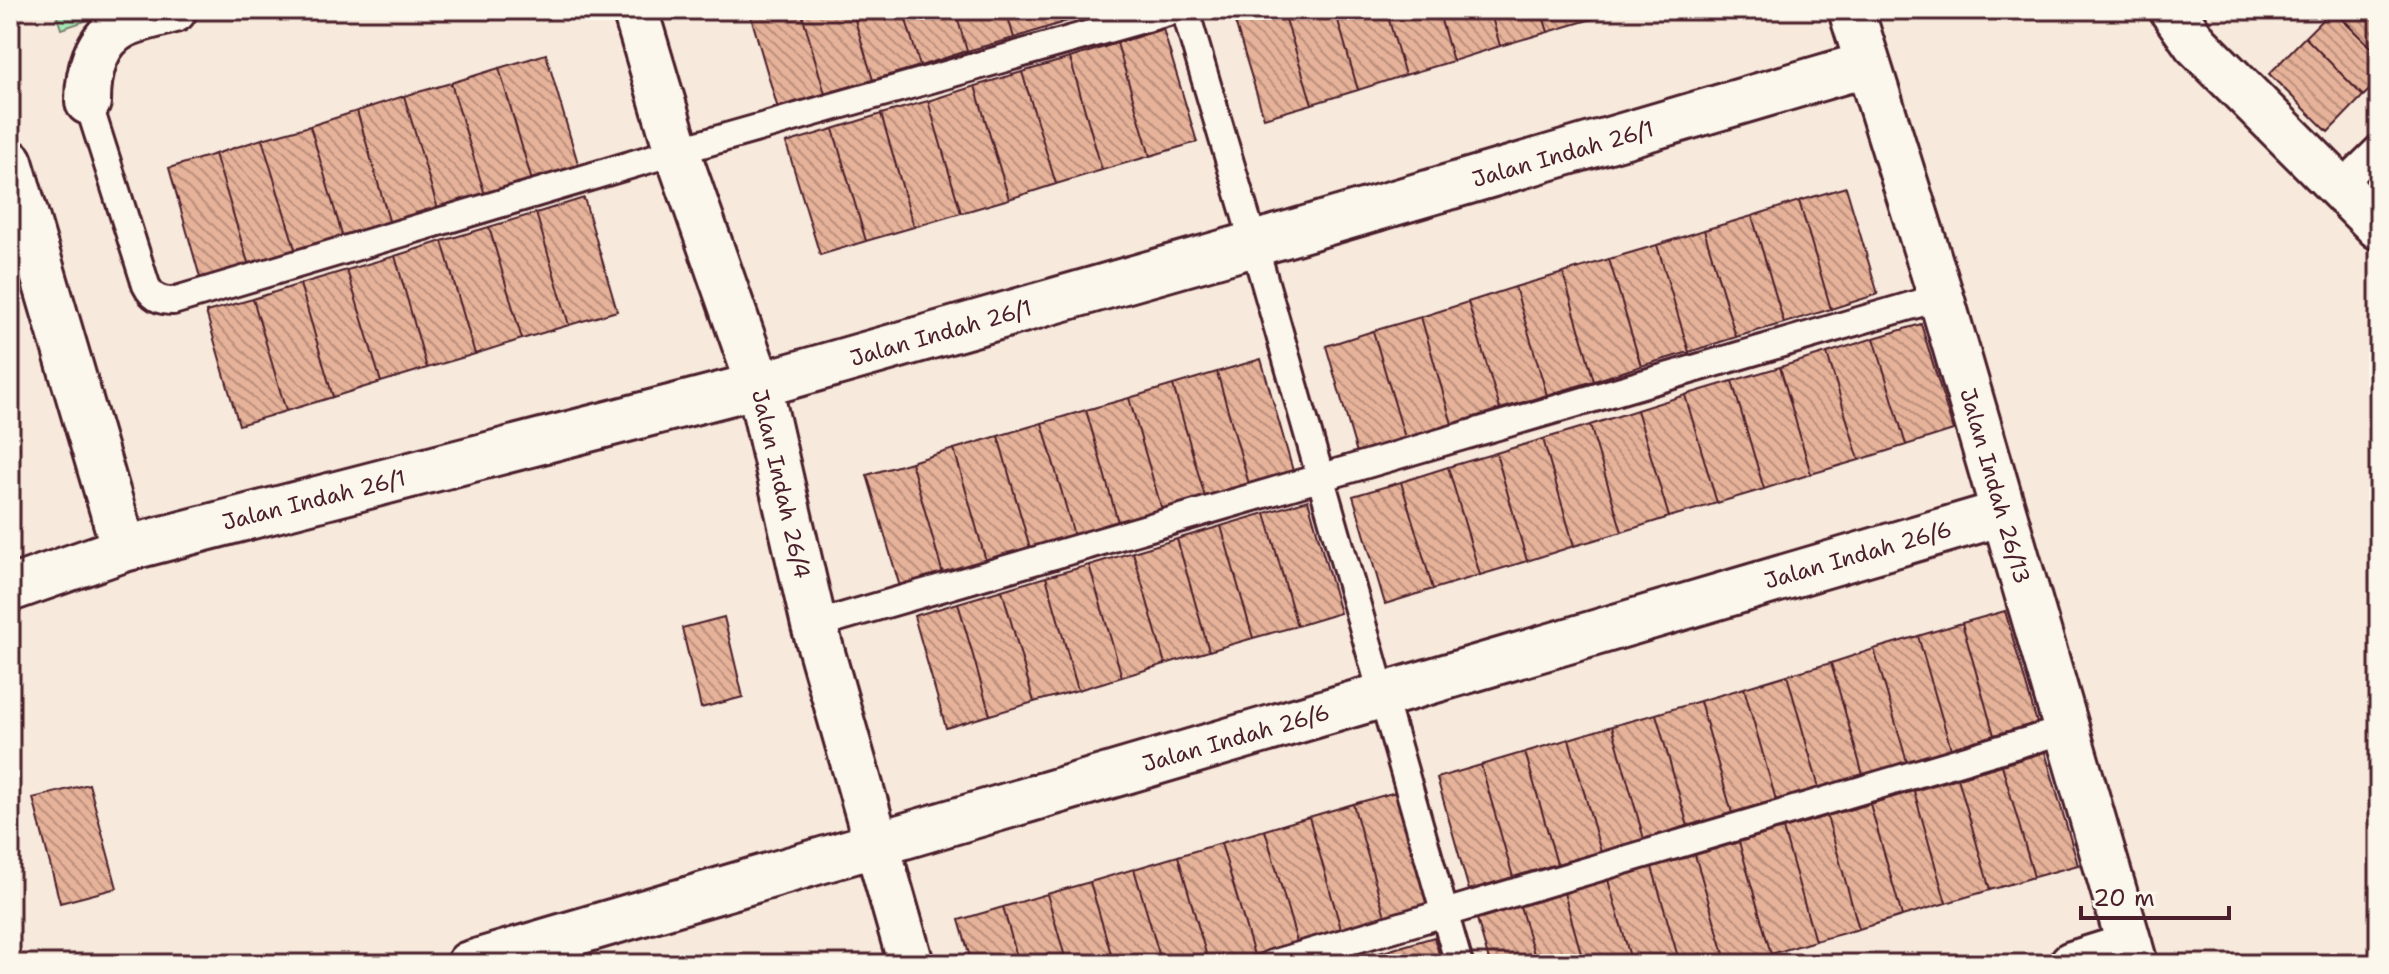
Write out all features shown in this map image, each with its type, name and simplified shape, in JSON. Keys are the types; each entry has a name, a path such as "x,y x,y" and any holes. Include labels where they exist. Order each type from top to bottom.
{"street":[{"path":"88,102 88,77 98,49 122,25 174,10"},
{"name":"Jalan Indah 26/4","path":"635,10 677,151 759,385 814,625 911,964"},
{"name":"Jalan Indah 26/13","path":"1851,10 1941,297 2132,955"},
{"path":"2182,14 2196,44 2379,227"},
{"name":"Jalan Indah 26/1","path":"10,589 124,549 759,385 1868,64"},
{"path":"10,162 124,549"},
{"name":"Jalan Indah 26/6","path":"469,964 2003,513"},
{"path":"2072,964 2132,955"}],"lane":[{"path":"88,102 146,285 151,295 162,301 173,301 677,151 1175,10"},
{"path":"1185,10 1459,964"},
{"path":"2339,187 2379,148"},
{"path":"814,625 1941,297"},
{"path":"1272,964 2065,730"}],"green space":[{"path":"55,10 118,10 61,29"}],"building":[{"path":"749,10 801,10 825,94 778,109"},
{"path":"801,10 852,10 873,80 825,94"},
{"path":"852,10 903,10 920,66 873,80"},
{"path":"903,10 955,10 967,51 920,66"},
{"path":"955,10 1006,10 1014,38 967,51"},
{"path":"1006,10 1057,10 1061,23 1014,38"},
{"path":"1057,10 1104,10 1061,23"},
{"path":"1283,10 1312,104 1264,118 1232,12"},
{"path":"1283,10 1335,10 1358,90 1312,104"},
{"path":"1335,10 1386,10 1405,75 1358,90"},
{"path":"1386,10 1438,10 1453,61 1405,75"},
{"path":"1438,10 1490,10 1500,46 1453,61"},
{"path":"1490,10 1541,10 1548,32 1500,46"},
{"path":"1541,10 1593,10 1595,18 1548,32"},
{"path":"1593,10 1620,10 1595,18"},
{"path":"2332,10 2379,55 2379,81 2363,96 2305,37"},
{"path":"2334,10 2379,10 2379,55"},
{"path":"1163,29 1197,142 1150,156 1117,43"},
{"path":"2305,37 2363,96 2328,132 2269,74"},
{"path":"1117,43 1150,156 1102,170 1070,58"},
{"path":"546,54 579,167 532,181 499,68"},
{"path":"1070,58 1102,170 1056,184 1022,72"},
{"path":"499,68 532,181 485,195 451,83"},
{"path":"1022,72 1056,184 1009,199 975,86"},
{"path":"451,83 485,195 438,209 404,96"},
{"path":"975,86 1009,199 961,213 928,101"},
{"path":"404,96 438,209 390,224 357,111"},
{"path":"928,101 961,213 914,227 881,114"},
{"path":"357,111 390,224 343,238 310,126"},
{"path":"881,114 914,227 866,241 833,129"},
{"path":"310,126 343,238 296,252 262,139"},
{"path":"833,129 866,241 820,255 786,143"},
{"path":"262,139 296,252 249,266 215,154"},
{"path":"215,154 249,266 201,281 169,168"},
{"path":"1846,187 1878,294 1831,309 1799,201"},
{"path":"584,198 617,311 569,325 536,213"},
{"path":"1799,201 1831,309 1784,323 1752,216"},
{"path":"536,213 569,325 522,339 489,227"},
{"path":"1752,216 1784,323 1736,337 1704,230"},
{"path":"489,227 522,339 475,354 442,241"},
{"path":"1704,230 1736,337 1689,352 1657,245"},
{"path":"442,241 475,354 427,368 395,256"},
{"path":"1657,245 1689,352 1641,366 1609,259"},
{"path":"395,256 427,368 381,382 347,270"},
{"path":"1609,259 1641,366 1594,381 1563,273"},
{"path":"347,270 381,382 333,397 300,284"},
{"path":"1563,273 1594,381 1547,395 1515,287"},
{"path":"300,284 333,397 286,411 253,299"},
{"path":"1515,287 1547,395 1500,409 1468,302"},
{"path":"253,299 286,411 239,425 206,312"},
{"path":"1468,302 1500,409 1452,424 1421,317"},
{"path":"1421,317 1452,424 1405,438 1373,331"},
{"path":"1921,324 1953,430 1906,445 1874,338"},
{"path":"1373,331 1405,438 1357,453 1326,346"},
{"path":"1874,338 1906,445 1859,460 1827,353"},
{"path":"1827,353 1859,460 1811,474 1780,367"},
{"path":"1261,359 1293,471 1249,484 1217,372"},
{"path":"1780,367 1811,474 1764,489 1732,381"},
{"path":"1217,372 1249,484 1205,497 1173,385"},
{"path":"1732,381 1764,489 1717,503 1685,395"},
{"path":"1173,385 1205,497 1162,510 1129,398"},
{"path":"1685,395 1717,503 1669,517 1637,410"},
{"path":"1129,398 1162,510 1118,522 1086,410"},
{"path":"1086,410 1118,522 1074,535 1042,423"},
{"path":"1637,410 1669,517 1622,532 1590,425"},
{"path":"10,421 19,449 10,452"},
{"path":"1042,423 1074,535 1030,548 998,436"},
{"path":"1590,425 1622,532 1574,546 1543,439"},
{"path":"998,436 1030,548 986,561 954,449"},
{"path":"1543,439 1574,546 1527,561 1496,453"},
{"path":"954,449 986,561 943,574 911,462"},
{"path":"1496,453 1527,561 1480,575 1448,467"},
{"path":"911,462 943,574 900,587 867,475"},
{"path":"1448,467 1480,575 1433,589 1401,482"},
{"path":"1401,482 1433,589 1385,604 1353,496"},
{"path":"1308,500 1340,613 1297,626 1265,513"},
{"path":"1265,513 1297,626 1253,638 1221,526"},
{"path":"1221,526 1253,638 1209,651 1177,539"},
{"path":"1177,539 1209,651 1165,664 1133,552"},
{"path":"1133,552 1165,664 1122,677 1089,565"},
{"path":"1089,565 1122,677 1078,690 1046,577"},
{"path":"1046,577 1078,690 1034,702 1002,590"},
{"path":"1002,590 1034,702 990,715 958,603"},
{"path":"958,603 990,715 946,728 914,616"},
{"path":"2005,611 2037,723 1994,735 1962,623"},
{"path":"724,617 743,697 701,708 682,628"},
{"path":"1962,623 1994,735 1951,749 1918,636"},
{"path":"1918,636 1951,749 1907,762 1874,649"},
{"path":"1874,649 1907,762 1863,775 1831,663"},
{"path":"1831,663 1863,775 1819,788 1787,675"},
{"path":"1787,675 1819,788 1776,800 1744,688"},
{"path":"1744,688 1776,800 1732,813 1700,701"},
{"path":"1700,701 1732,813 1688,826 1656,714"},
{"path":"1656,714 1688,826 1644,839 1612,726"},
{"path":"1612,726 1644,839 1601,852 1569,739"},
{"path":"1569,739 1601,852 1557,864 1525,752"},
{"path":"1525,752 1557,864 1513,877 1481,765"},
{"path":"2045,752 2078,865 2034,877 2002,765"},
{"path":"1481,765 1513,877 1469,890 1437,778"},
{"path":"2002,765 2034,877 1990,890 1958,778"},
{"path":"1958,778 1990,890 1946,903 1914,791"},
{"path":"89,784 117,888 60,903 33,798"},
{"path":"1914,791 1946,903 1902,916 1870,804"},
{"path":"1396,792 1429,904 1385,916 1353,804"},
{"path":"1353,804 1385,916 1341,929 1309,817"},
{"path":"1870,804 1902,916 1859,929 1827,816"},
{"path":"1827,816 1859,929 1815,941 1783,829"},
{"path":"1309,817 1341,929 1297,942 1265,830"},
{"path":"1783,829 1815,941 1771,954 1739,842"},
{"path":"1265,830 1297,942 1254,955 1221,843"},
{"path":"1739,842 1771,954 1738,964 1727,964 1695,855"},
{"path":"1221,843 1254,955 1223,964 1209,964 1178,856"},
{"path":"1695,855 1727,964 1680,964 1652,867"},
{"path":"1178,856 1209,964 1162,964 1134,869"},
{"path":"1652,867 1680,964 1632,964 1608,880"},
{"path":"1134,869 1162,964 1114,964 1090,882"},
{"path":"1608,880 1632,964 1584,964 1564,893"},
{"path":"1090,882 1114,964 1067,964 1047,894"},
{"path":"1564,893 1584,964 1537,964 1520,906"},
{"path":"1047,894 1067,964 1019,964 1003,907"},
{"path":"1520,906 1537,964 1490,964 1477,919"},
{"path":"1003,907 1019,964 972,964 959,920"},
{"path":"1434,937 1442,964 1395,964 1390,950"},
{"path":"1390,950 1395,964 1347,962"}]}
